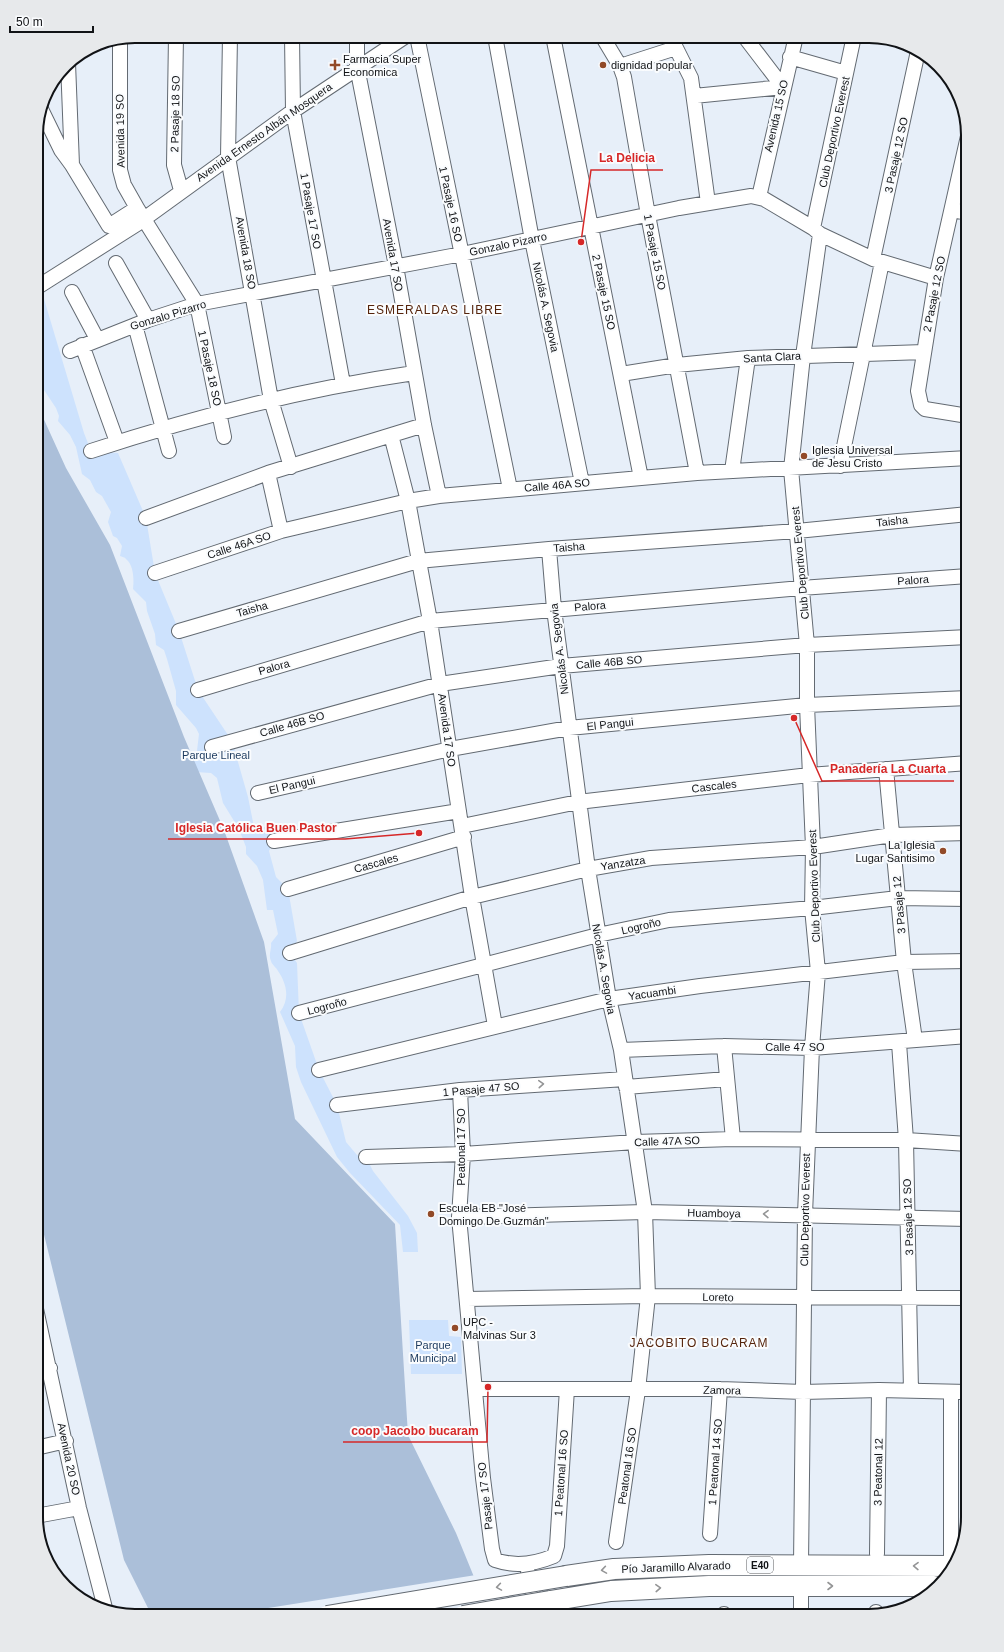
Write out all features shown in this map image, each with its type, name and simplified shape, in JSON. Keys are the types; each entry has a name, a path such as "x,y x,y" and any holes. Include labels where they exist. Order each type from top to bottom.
{"highway":[{"name":"Pío Jaramillo Alvarado","path":"369,1609 614,1569 709,1565 801,1564 947,1566"},
{"name":"Pío Jaramillo Alvarado","path":"544,1609 611,1591 709,1586 930,1586"}],"street":[{"name":"2 Pasaje 18 SO","path":"176,43 174,165 180,190"},
{"name":"Avenida 18 SO","path":"230,43 228,157 271,400 291,467"},
{"name":"1 Pasaje 17 SO","path":"292,43 293,111 343,384"},
{"name":"Avenida 17 SO","path":"357,43 357,67 396,266 414,373 439,496"},
{"name":"Avenida Ernesto Albán Mosquera","path":"139,216 180,190 357,67 395,43"},
{"name":"1 Pasaje 16 SO","path":"418,43 510,489"},
{"name":"Nicolás A. Segovia","path":"496,43 532,240 582,483"},
{"name":"2 Pasaje 15 SO","path":"554,43 641,478"},
{"name":"1 Pasaje 15 SO","path":"606,43 620,66 624,77 648,215 697,473"},
{"path":"673,43 691,78 708,203"},
{"path":"749,43 783,87"},
{"name":"Avenida 15 SO","path":"759,196 794,43"},
{"name":"Club Deportivo Everest","path":"801,1564 807,1140 818,972 812,908 807,645 791,469 816,231 852,43"},
{"name":"Avenida 19 SO","path":"120,44 120,170 124,185 139,216"},
{"path":"620,66 676,48"},
{"name":"3 Pasaje 12 SO","path":"840,466 864,353 878,260 917,56"},
{"path":"790,57 846,73"},
{"path":"68,72 72,165"},
{"path":"694,96 783,87"},
{"path":"45,117 61,150 72,165 109,226 139,216"},
{"name":"2 Pasaje 12 SO","path":"961,168 936,278 918,391 921,405 932,411 961,415"},
{"name":"Gonzalo Pizarro","path":"117,442 76,348 141,322 197,304 462,254 708,203 759,196"},
{"path":"759,196 816,231 878,260 936,278"},
{"path":"952,210 961,212"},
{"path":"43,283 139,216"},
{"name":"1 Pasaje 18 SO","path":"139,216 197,304 224,437"},
{"path":"116,263 141,322 169,451"},
{"path":"72,292 97,339"},
{"name":"Santa Clara","path":"621,374 677,365 748,358 924,352"},
{"path":"732,471 748,358"},
{"path":"91,451 163,427 271,400 343,384 414,373"},
{"path":"146,518 268,473 424,425"},
{"name":"Avenida 17 SO","path":"391,435 408,501 430,621 472,897 495,1026"},
{"name":"Calle 46A SO","path":"155,573 281,532 408,501 439,496 697,473 961,458"},
{"path":"268,473 281,532"},
{"name":"Taisha","path":"179,631 418,561 549,549 797,531 961,515"},
{"name":"Nicolás A. Segovia","path":"549,549 554,609 578,802 608,999 621,1050 645,1212 648,1296 638,1390"},
{"name":"Palora","path":"198,690 430,621 801,588 961,577"},
{"name":"Calle 46B SO","path":"212,747 440,684 561,666 807,645 961,637"},
{"name":"El Pangui","path":"258,793 450,749 569,728 807,705 961,698"},
{"name":"Cascales","path":"288,889 463,832 578,802 809,775 961,764"},
{"name":"3 Pasaje 12","path":"886,769 904,962 915,1040"},
{"path":"274,841 460,811"},
{"name":"Yanzatza","path":"290,953 472,897 588,869 651,858 812,847 892,835 961,833"},
{"name":"Logroño","path":"300,1013 598,935 669,920 812,908 898,898 961,898"},
{"name":"Yacuambi","path":"319,1070 608,999 700,986 904,962 961,960"},
{"name":"Calle 47 SO","path":"621,1050 724,1046 812,1048 899,1043 915,1040 961,1037"},
{"name":"3 Pasaje 12 SO","path":"899,1043 906,1140 911,1391"},
{"path":"724,1046 733,1139"},
{"name":"1 Pasaje 47 SO","path":"337,1105 460,1090 727,1079"},
{"name":"Peatonal 17 SO","path":"460,1090 463,1154 459,1217 467,1299"},
{"name":"Calle 47A SO","path":"366,1157 463,1154 635,1142 733,1139 906,1140 961,1144"},
{"name":"Huamboya","path":"459,1217 645,1212 805,1214 907,1219 961,1219"},
{"name":"Loreto","path":"467,1299 648,1296 961,1298"},
{"name":"Pasaje 17 SO","path":"467,1299 483,1478 492,1549 495,1560 508,1564 526,1563 544,1560 554,1556"},
{"name":"Avenida 20 SO","path":"43,1339 80,1508 104,1604"},
{"path":"43,1370 50,1368"},
{"name":"Zamora","path":"475,1389 720,1389 803,1392 879,1390 961,1392"},
{"name":"1 Peatonal 16 SO","path":"554,1556 557,1546 567,1389"},
{"name":"1 Peatonal 14 SO","path":"710,1534 720,1389"},
{"name":"Peatonal 16 SO","path":"616,1542 638,1390"},
{"name":"3 Peatonal 12","path":"877,1554 879,1390"},
{"path":"951,1392 953,1554"},
{"path":"43,1446 66,1441"},
{"path":"43,1515 80,1508"},
{"path":"526,1563 544,1609"},
{"path":"801,1585 801,1609"}],"green space":[{"name":"Parque Lineal","path":"44,299 84,433 91,451 118,453 146,518 155,573 179,631 198,690 232,741 248,797 254,827 266,827 274,841 269,851 276,877 288,889 297,941 290,953 297,963 299,1013 319,1070 337,1105 346,1142 357,1155 366,1157 373,1171 408,1216 417,1233 418,1252 403,1252 400,1225 350,1173 337,1157 301,1082 296,1067 295,1046 280,1012 286,997 284,981 270,959 271,943 278,934 273,910 267,910 263,880 257,866 246,854 246,847 239,829 223,803 217,778 211,773 196,772 190,760 197,751 199,734 196,728 176,705 176,691 164,650 156,645 155,634 147,611 146,602 133,589 131,565 126,558 120,556 122,546 117,538 113,536 108,522 111,512 102,496 96,492 90,480 82,474 76,447 70,435 58,421 59,416 56,408 43,388"},
{"name":"Parque Municipal","path":"409,1320 448,1320 449,1336 461,1337 462,1374 411,1374"}],"shaded area":[{"path":"43,417 66,468 110,545 184,737 224,830 264,942 295,1119 395,1224 408,1435 456,1533 487,1609 148,1609 124,1560 43,1230"}],"pier":[{"path":"476,1575 489,1609 262,1609"}],"place":[{"name":"Farmacia Super Economica","path":"335,65"},
{"name":"dignidad popular","path":"603,65"},
{"name":"La Delicia","path":"581,242"},
{"name":"Iglesia Universal de Jesu Cristo","path":"804,456"},
{"name":"Panadería La Cuarta","path":"794,718"},
{"name":"Iglesia Católica Buen Pastor","path":"419,833"},
{"name":"La Iglesia Lugar Santisimo","path":"943,851"},
{"name":"Escuela EB \"José Domingo De Guzmán\"","path":"431,1214"},
{"name":"UPC - Malvinas Sur 3","path":"455,1328"},
{"name":"coop Jacobo bucaram","path":"488,1387"}],"district":[{"name":"ESMERALDAS LIBRE","path":"435,310"},
{"name":"JACOBITO BUCARAM","path":"699,1343"}]}
